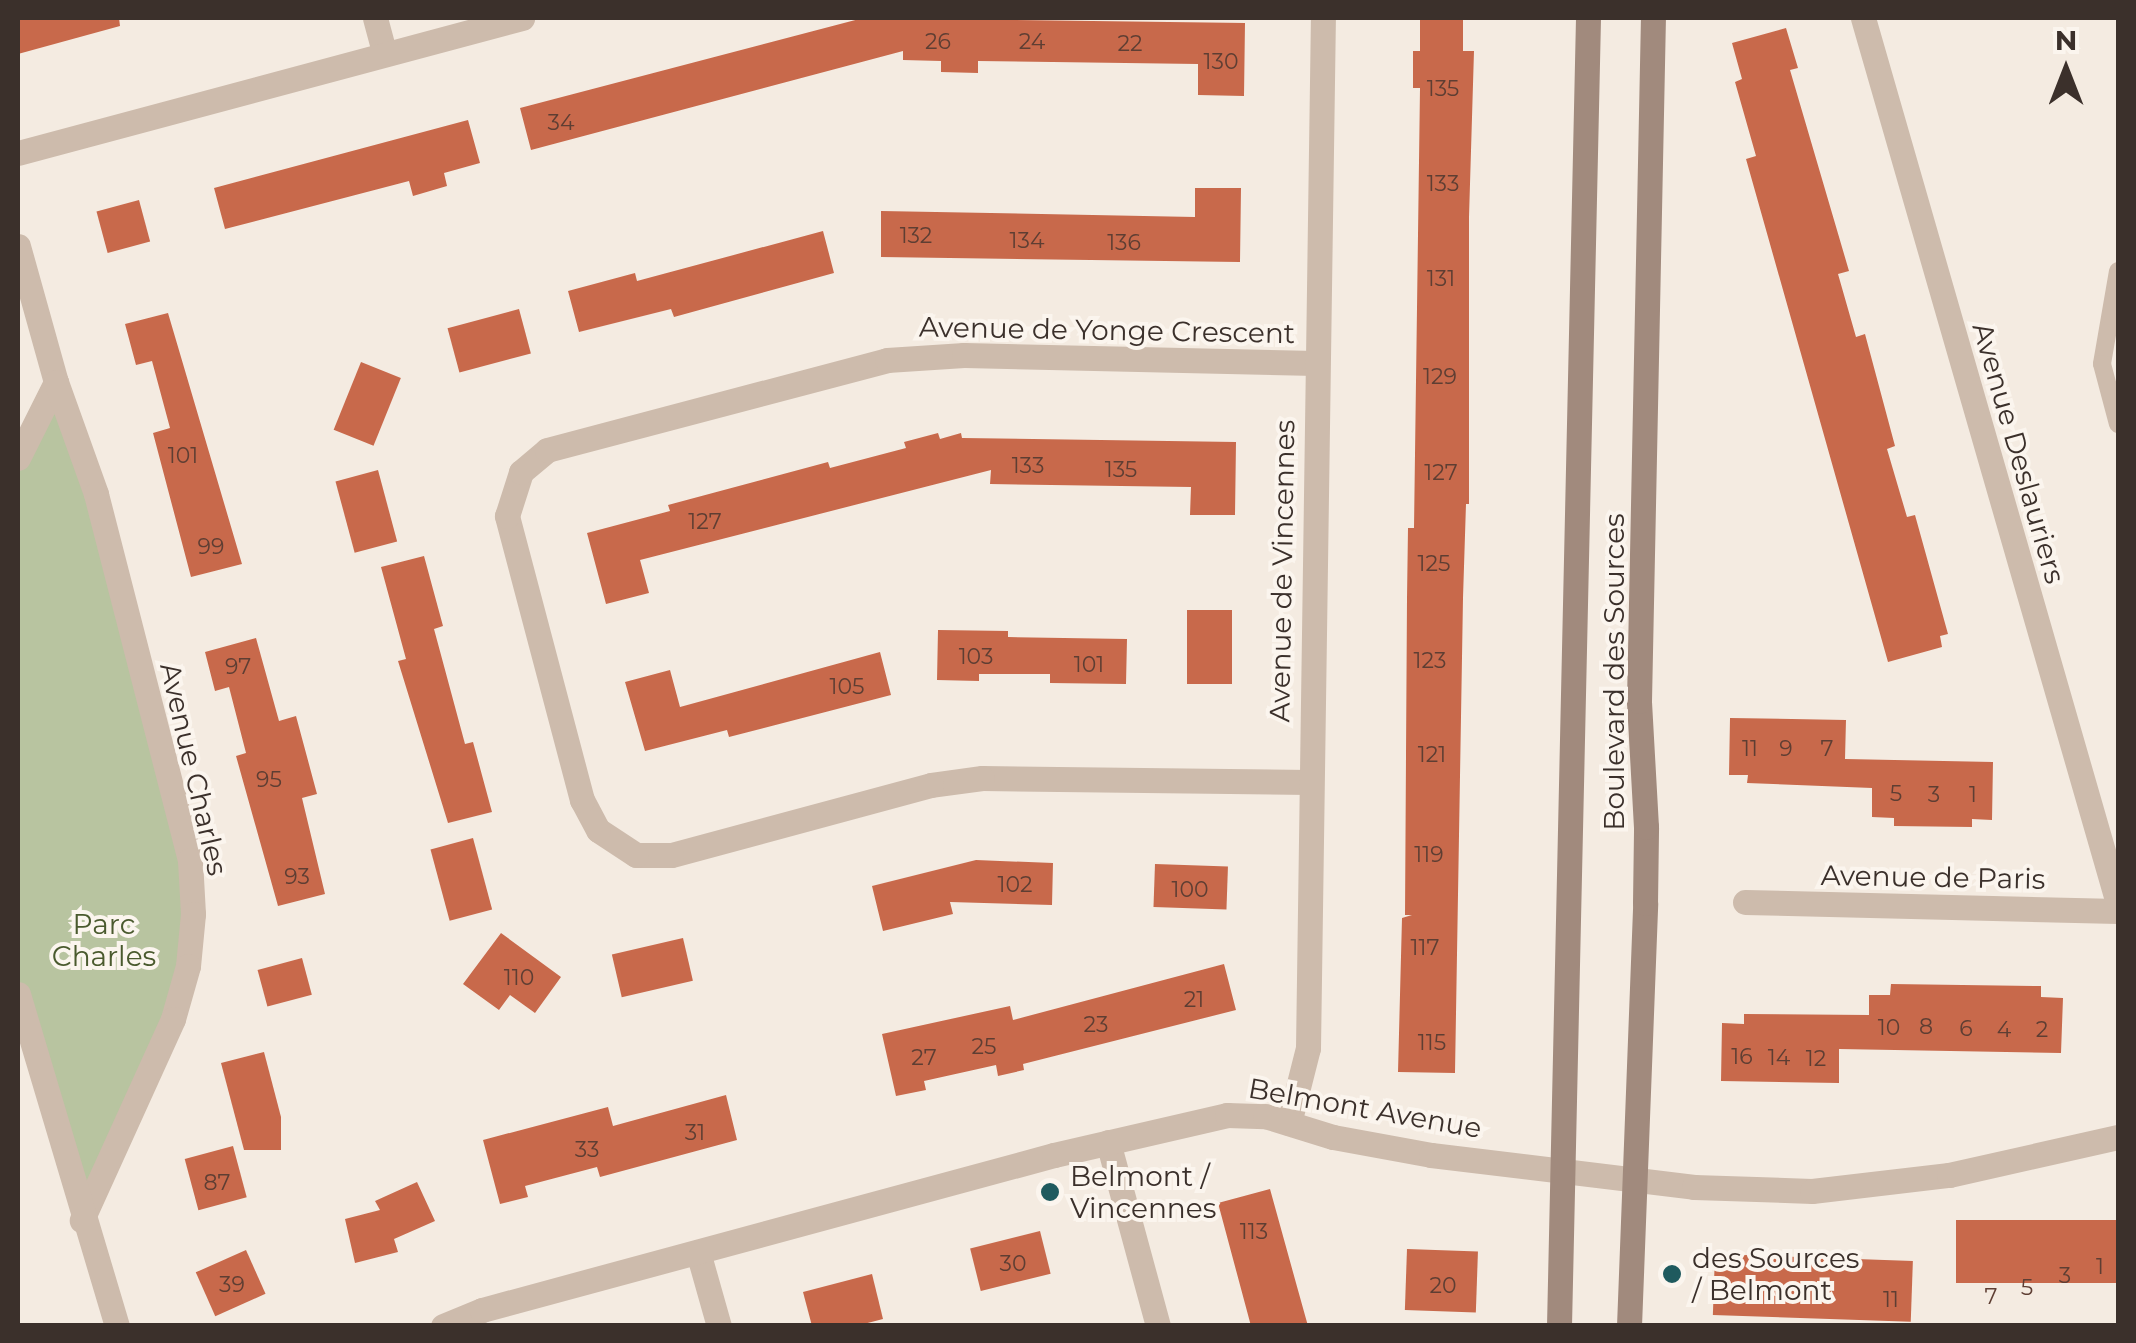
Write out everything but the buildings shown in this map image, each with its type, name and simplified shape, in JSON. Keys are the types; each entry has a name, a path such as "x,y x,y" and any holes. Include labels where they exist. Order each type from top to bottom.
{"main road":[{"name":"Boulevard des Sources","path":"1559,1326 1588,18"},
{"name":"Boulevard des Sources","path":"1629,1326 1645,903 1638,700 1653,18"}],"street":[{"path":"375,18 384,51"},
{"path":"18,153 384,51 522,18"},
{"name":"Avenue de Vincennes","path":"1290,1123 1308,1048 1308,782 1323,18"},
{"name":"Avenue Deslauriers","path":"1863,18 2118,904"},
{"name":"Avenue Charles","path":"18,246 56,382 96,494 190,860 193,914 188,966 173,1020 82,1220"},
{"name":"Avenue de Yonge Crescent","path":"1308,782 982,778 930,785 671,854 636,854 598,830 582,800 507,516 521,472 547,450 887,360 964,355 1316,362"},
{"path":"18,458 56,382"},
{"name":"Avenue de Paris","path":"1745,902 2118,911"},
{"path":"18,994 116,1326"},
{"name":"Belmont Avenue","path":"443,1326 482,1310 1108,1142 1227,1115 1264,1116 1332,1137 1431,1155 1563,1168 1694,1187 1812,1192 1975,1170 2118,1137"},
{"path":"1108,1142 1158,1326"},
{"path":"698,1252 719,1326"}],"lane":[{"path":"2118,271 2102,364 2118,424"}],"green space":[{"name":"Parc Charles","path":"56,382 190,860 188,966 82,1220 18,994 18,458"}],"place":[{"name":"Belmont / Vincennes","path":"1050,1192"},
{"name":"des Sources / Belmont","path":"1672,1274"}]}
